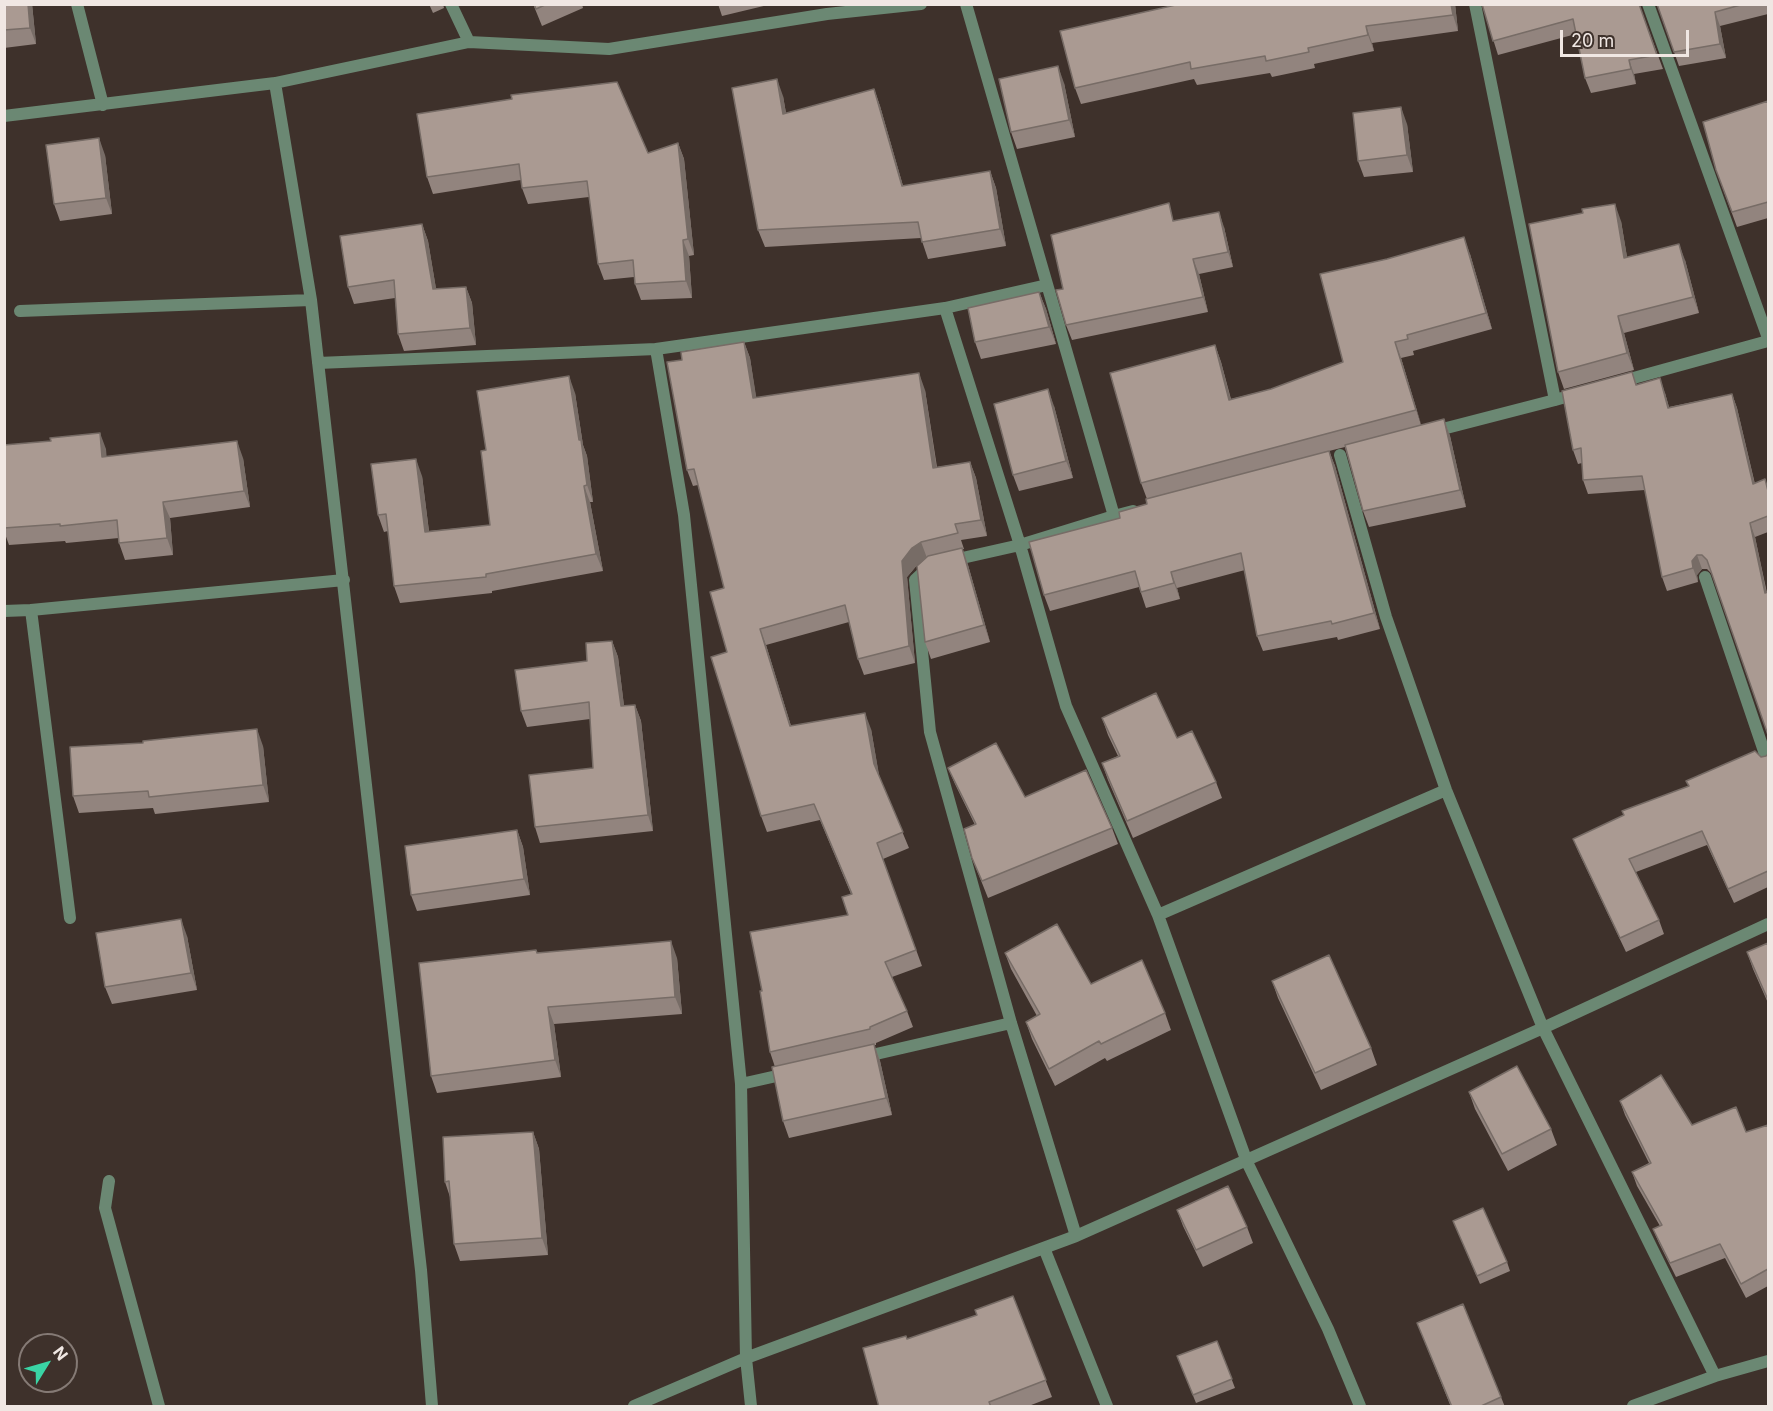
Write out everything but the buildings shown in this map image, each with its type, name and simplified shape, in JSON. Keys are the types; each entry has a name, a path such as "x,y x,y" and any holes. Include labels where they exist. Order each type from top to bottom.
{"street":[{"path":"77,4 103,105"},
{"path":"451,4 469,42"},
{"path":"4,116 275,83 469,42 609,49 825,9 921,4"},
{"path":"966,4 1114,516"},
{"path":"1475,4 1555,400"},
{"path":"1611,384 1768,340 1648,4"},
{"path":"275,83 311,300 420,1258 432,1407"},
{"path":"318,363 656,349 945,308 1047,285"},
{"path":"20,311 311,300"},
{"path":"945,308 1020,544 1066,706 1158,915 1247,1162 1328,1329 1360,1407"},
{"path":"656,349 684,515 741,1084 746,1358 751,1407"},
{"path":"1419,435 1578,394"},
{"path":"1340,455 1386,617 1446,789 1543,1028 1714,1376"},
{"path":"1076,1236 1011,1023 930,732 915,580 932,565 1020,544 1148,507"},
{"path":"1704,577 1768,763"},
{"path":"4,610 31,610 344,580"},
{"path":"31,610 70,918"},
{"path":"1158,915 1446,789"},
{"path":"634,1407 746,1358 1076,1236 1247,1162 1768,924"},
{"path":"853,1059 1011,1023"},
{"path":"741,1084 797,1071"},
{"path":"109,1181 105,1208 159,1407"},
{"path":"1044,1248 1107,1407"},
{"path":"1633,1407 1714,1376 1768,1361"}]}
